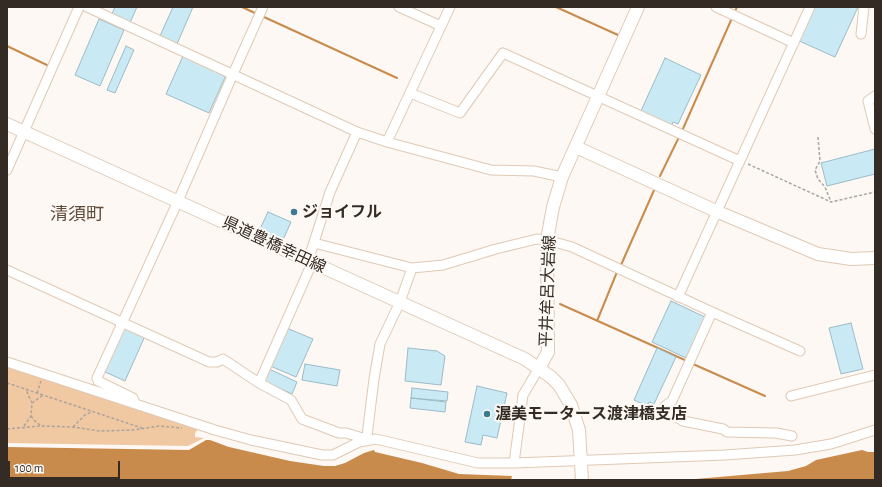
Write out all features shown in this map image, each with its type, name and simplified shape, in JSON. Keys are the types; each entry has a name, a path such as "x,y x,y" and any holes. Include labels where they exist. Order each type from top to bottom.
{"main road":[{"name":"平井牟呂大岩線","path":"582,480 578,430 571,405 559,385 539,368 548,352 547,240 553,207 562,177 638,7"},
{"name":"県道豊橋幸田線","path":"7,124 500,347 525,359 539,368"},
{"path":"576,147 718,212 818,254 851,259 875,258"}],"street":[{"path":"7,170 79,7"},
{"path":"87,7 357,132 387,142 491,170 534,171 562,177"},
{"path":"136,405 133,398 98,381 98,378 263,7"},
{"path":"399,7 441,26"},
{"path":"387,142 450,7"},
{"path":"716,7 794,43"},
{"path":"678,296 718,212 810,7"},
{"path":"861,34 864,7"},
{"path":"410,93 460,113 503,52 740,161"},
{"path":"875,96 868,101 875,129"},
{"path":"258,383 310,262 314,243 330,192 357,132"},
{"path":"314,243 412,268 443,264 537,239 547,240 572,247 800,351"},
{"path":"368,440 367,436 374,379 380,344 400,302 412,268"},
{"path":"7,270 209,362 216,362 223,359 258,383 291,400 302,419 339,433 346,433 368,440 385,441 478,463 581,462 795,450 831,444 875,430"},
{"path":"712,312 672,401 665,406 671,413 683,421 723,429 726,432 776,433 792,436"},
{"path":"7,362 136,405 251,440 314,454 333,455 359,442 368,440"},
{"path":"514,463 523,395 539,368"},
{"path":"791,396 875,375"}],"path":[{"path":"818,137 820,161 816,170 818,178 825,187 831,202"},
{"path":"740,161 831,202 875,192"},
{"path":"37,393 43,374"},
{"path":"7,383 142,428"},
{"path":"24,426 31,416 32,403 25,388"},
{"path":"32,403 43,395"},
{"path":"72,427 85,415 91,412"},
{"path":"31,416 41,426"},
{"path":"7,429 24,426 41,426 72,427 99,431 126,431 165,426 186,429"}],"shaded area":[{"path":"7,365 198,429 195,433 195,437 204,438 188,446 7,443"},
{"path":"206,440 229,447 290,461 324,466 335,466 345,463 364,453 374,450 375,452 422,463 459,474 512,476 511,480 7,480 7,447 189,450"},
{"path":"862,450 875,452 875,480 684,480 788,471 806,466 816,460"}],"building":[{"path":"115,7 137,7 129,25 111,16"},
{"path":"173,7 193,7 177,44 160,36"},
{"path":"813,7 858,7 835,57 797,40"},
{"path":"99,19 124,30 100,86 75,75"},
{"path":"126,46 134,50 115,93 107,90"},
{"path":"183,56 226,75 209,113 166,94"},
{"path":"665,58 701,75 678,124 673,122 671,127 640,113"},
{"path":"875,149 875,174 827,186 821,163"},
{"path":"268,212 291,222 282,242 259,231"},
{"path":"671,301 705,317 686,358 652,342"},
{"path":"851,323 863,369 841,374 829,328"},
{"path":"123,326 145,336 125,381 103,371"},
{"path":"284,327 313,339 296,377 268,365"},
{"path":"408,348 437,351 445,356 441,385 405,381"},
{"path":"657,348 676,357 654,404 649,402 647,406 634,400"},
{"path":"305,364 340,370 337,386 302,380"},
{"path":"267,368 297,382 292,394 261,380"},
{"name":"渥美モータース渡津橋支店","path":"477,386 507,393 497,438 483,435 481,445 465,442"},
{"path":"412,388 448,392 447,401 411,398"},
{"path":"411,398 446,402 445,412 410,408"}],"waterway":[{"path":"242,7 257,14"},
{"path":"556,7 618,35"},
{"path":"735,11 737,7"},
{"path":"264,17 397,78"},
{"path":"682,131 732,18"},
{"path":"7,46 49,66"},
{"path":"660,176 679,137"},
{"path":"621,265 655,188"},
{"path":"597,321 617,272"},
{"path":"560,304 687,361"},
{"path":"693,364 765,396"}],"place":[{"name":"ジョイフル","path":"294,212"},
{"name":"渥美モータース渡津橋支店","path":"487,414"}],"district":[{"name":"清須町","path":"77,215"}]}
